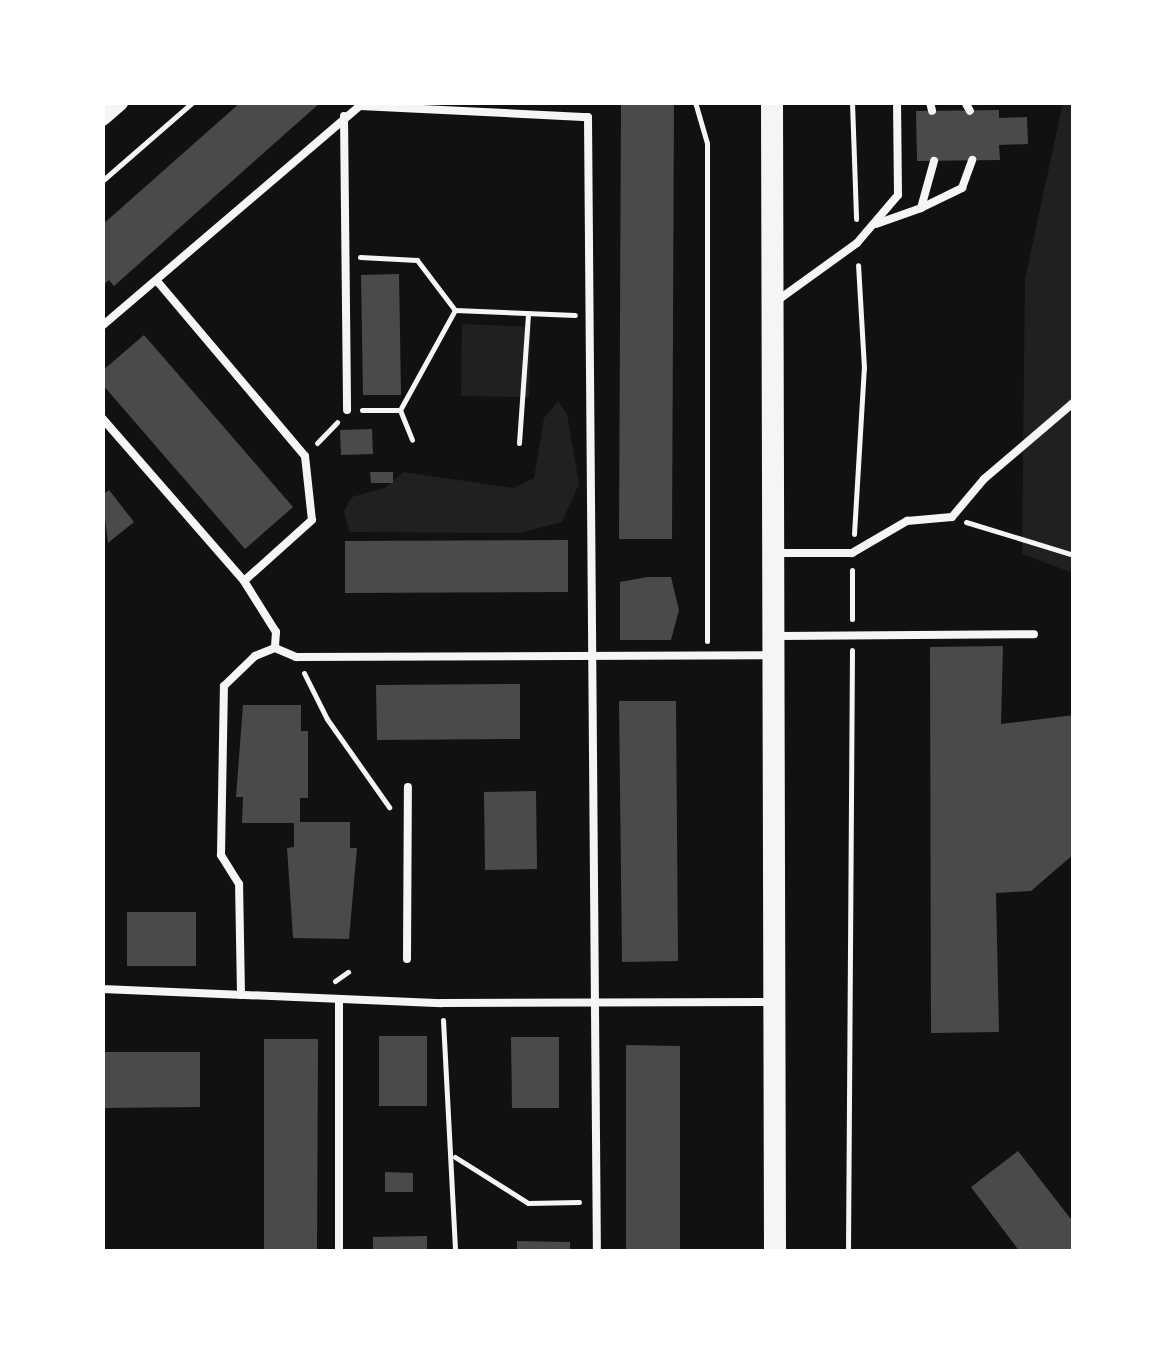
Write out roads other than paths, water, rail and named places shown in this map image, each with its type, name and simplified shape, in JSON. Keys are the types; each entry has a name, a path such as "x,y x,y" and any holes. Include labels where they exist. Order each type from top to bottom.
{"main road":[{"path":"772,102 776,646 774,1252"}],"street":[{"path":"102,117 119,102"}],"lane":[{"path":"774,302 857,243 898,195 897,102"},
{"path":"102,326 359,104 588,117 597,1252"},
{"path":"344,116 347,410"},
{"path":"876,224 962,188 972,160"},
{"path":"921,208 934,161"},
{"path":"157,282 305,456 312,520 244,580"},
{"path":"775,553 852,553 907,521 952,518 984,479 1074,402"},
{"path":"102,418 244,580 276,632 275,648"},
{"path":"241,995 239,884 221,855 224,686 255,656 275,648 296,657 707,654 852,631 1034,634"},
{"path":"407,959 408,787"},
{"path":"102,989 442,1003 774,1002"},
{"path":"339,999 339,1252"}]}
